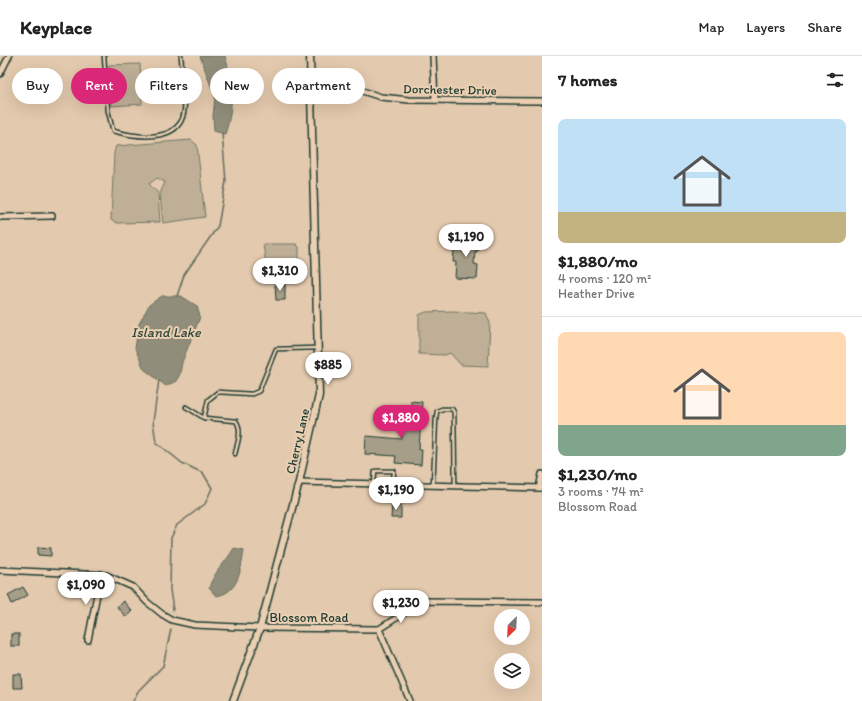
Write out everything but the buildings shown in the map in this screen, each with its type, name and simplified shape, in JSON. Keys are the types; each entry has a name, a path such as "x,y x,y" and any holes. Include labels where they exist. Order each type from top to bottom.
{"street":[{"path":"0,74 8,56"},
{"name":"Cherry Lane","path":"310,56 311,68"},
{"path":"434,56 434,100"},
{"name":"Dorchester Drive","path":"365,92 381,97 434,100 542,101"},
{"name":"Cherry Lane","path":"235,700 260,628 299,482 319,395 312,104"},
{"path":"0,217 52,216"},
{"path":"299,482 541,488 542,474"},
{"name":"Blossom Road","path":"0,570 101,574 123,581 133,587 147,602 172,620 195,625 260,628 379,629"},
{"path":"88,640 101,574"},
{"path":"410,701 379,629 423,601 542,602"}],"lane":[{"path":"104,56 108,110 113,131 141,136 164,135 175,129 181,120 184,113 185,99 181,56"},
{"path":"204,418 208,400 218,392 252,394 259,391 276,349 318,348"},
{"path":"186,407 204,418 236,422 239,426 239,433 235,454"},
{"path":"433,485 437,411 442,409 452,409 454,412 455,486"},
{"path":"374,484 375,471 394,471 393,484"}],"shaded area":[{"path":"140,64 140,68 135,68 135,104 142,104 111,106 111,104 127,104 127,68 109,68 109,65"},
{"path":"191,140 197,145 205,217 163,223 160,194 165,182 157,178 149,184 158,193 160,222 117,223 111,220 114,153 116,146"},
{"path":"263,244 296,244 299,247 299,277 278,280 267,270"},
{"path":"453,311 486,313 490,323 488,366 461,365 450,353 445,355 419,354 419,315 426,312"}],"water":[{"path":"200,56 225,56 228,68 210,68 210,83"},
{"path":"214,104 231,104 225,134 214,131"},
{"name":"Island Lake","path":"162,296 181,296 197,306 200,317 182,362 180,374 176,381 166,386 144,369 135,348 139,324 149,305"},
{"path":"234,548 244,550 238,579 230,590 224,594 216,596 209,588 211,582"}],"waterway":[{"path":"177,296 184,275 218,226 226,181 222,133"},
{"path":"159,380 153,422 156,442 182,463 203,473 212,488 205,504 177,525 171,538 170,590 173,610"},
{"path":"133,701 139,690 163,666 171,629"}]}
